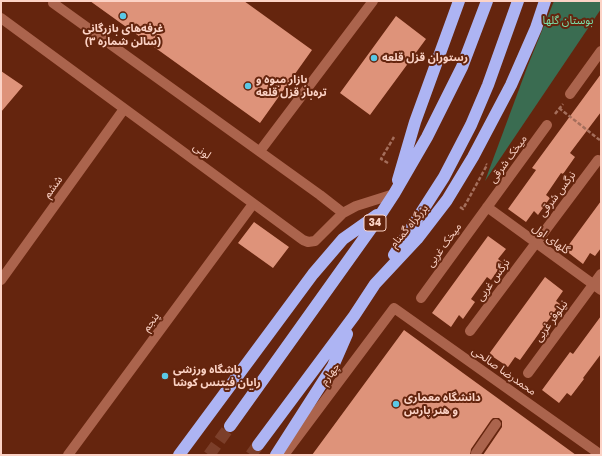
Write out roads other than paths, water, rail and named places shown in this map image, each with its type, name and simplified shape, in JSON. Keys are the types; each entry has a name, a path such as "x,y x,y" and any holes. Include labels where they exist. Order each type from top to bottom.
{"highway":[{"path":"394,194 415,122 459,1"},
{"name":"34","path":"230,426 394,194 428,137 462,67 487,1"},
{"path":"375,284 451,164 488,85 518,1"},
{"name":"بزرگراه گمنام","path":"258,445 354,316 375,284 417,239 447,200 473,157 511,85 536,28 545,1"},
{"path":"179,455 313,274 343,239 384,210"},
{"path":"276,455 333,366 354,316"}],"street":[{"path":"54,1 53,3 260,151 343,213"},
{"path":"260,151 373,1"},
{"name":"لونی","path":"1,18 303,240 308,242 315,241"},
{"path":"570,94 601,51"},
{"name":"ششم","path":"1,280 124,109"},
{"name":"میخک شرقی","path":"487,207 547,125"},
{"name":"نرگس شرقی","path":"536,242 598,160"},
{"path":"315,241 343,213 356,206 394,194"},
{"path":"315,241 334,215 331,208 320,195"},
{"name":"پنجم","path":"68,455 253,204"},
{"name":"گلهای اول","path":"487,207 597,288"},
{"name":"میخک غربی","path":"421,298 487,207"},
{"name":"نرگس غربی","path":"470,331 536,242"},
{"name":"نیلوفر غربی","path":"528,372 597,288 601,274"},
{"name":"چهارم","path":"284,455 394,308"},
{"name":"محمدرضا صالحی","path":"394,308 601,455"},
{"path":"477,454 496,424"}],"tunnel":[{"path":"209,455 230,426"},
{"path":"251,455 258,445"}],"place":[{"name":"غرفه‌های بازرگانی (سالن شماره ۳)","path":"123,16"},
{"name":"رستوران قزل قلعه","path":"374,58"},
{"name":"بازار میوه و تره‌بار قزل قلعه","path":"248,86"},
{"name":"باشگاه ورزشی رایان فیتنس کوشا","path":"165,376"},
{"name":"دانشگاه معماری و هنر پارس","path":"396,404"}],"park label":[{"name":"بوستان گلها","path":"568,21"}]}
